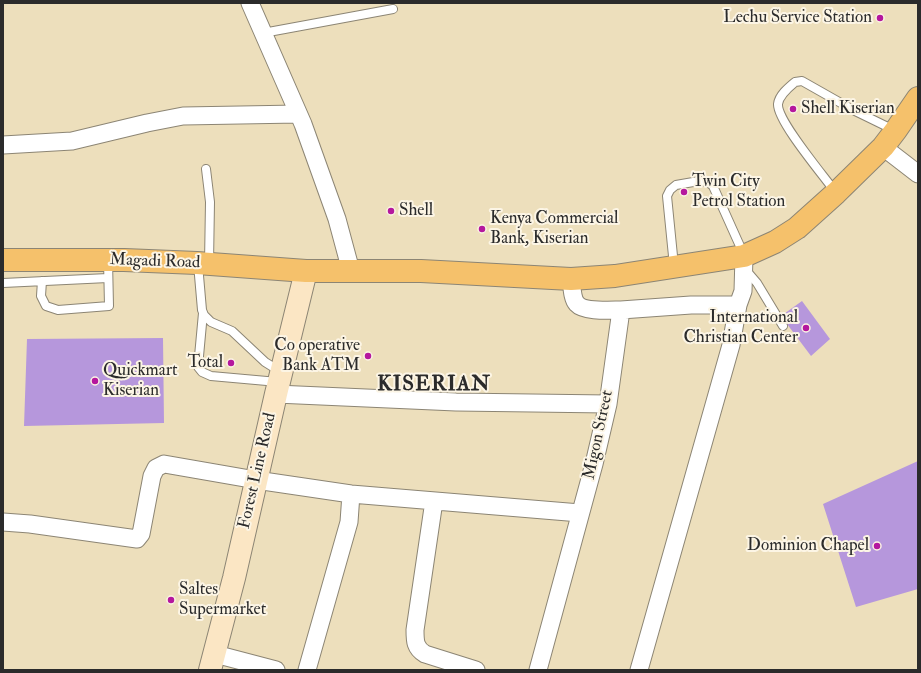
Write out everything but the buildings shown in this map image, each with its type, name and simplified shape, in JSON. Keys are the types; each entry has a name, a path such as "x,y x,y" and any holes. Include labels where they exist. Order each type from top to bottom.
{"highway":[{"name":"Magadi Road","path":"3,260 108,268 203,263 306,271 421,271 571,279 614,276 674,267 744,262 797,228 836,193 890,139 918,98"}],"main road":[{"name":"Forest Line Road","path":"212,662 234,578 306,271"}],"street":[{"path":"250,3 298,114 304,124 337,219 351,271"},
{"path":"3,145 72,141 147,122 183,116 298,114"},
{"path":"890,139 918,174"},
{"path":"640,670 731,345 738,304 743,291 744,262"},
{"path":"571,279 575,299 578,305 587,309 621,310 690,305 738,304"},
{"name":"Migon Street","path":"538,670 594,464 608,404 621,310"},
{"path":"279,383 456,402 608,404"},
{"path":"3,522 30,524 137,539 141,534 153,472 159,466 164,464 256,480 351,494 580,513"},
{"path":"307,670 349,522 351,494"},
{"path":"434,501 415,630 415,640 417,647 425,654 476,670"},
{"path":"212,662 276,670"}],"lane":[{"path":"263,33 393,9"},
{"path":"836,193 786,126 780,113 778,104 781,96 788,88 795,82 802,82 855,111 890,139"},
{"path":"206,169 210,202 203,263 203,312 198,366 202,372 212,376 279,383"},
{"path":"674,267 667,196 670,190 676,185 699,180 704,181 713,186 744,262 783,326"},
{"path":"3,283 42,281 108,268 109,306 58,310 46,306 41,296 42,281"},
{"path":"203,312 211,322 237,334 265,362 279,383"}],"place":[{"name":"Lechu Service Station","path":"880,18"},
{"name":"Shell Kiserian","path":"793,109"},
{"name":"Twin City Petrol Station","path":"684,192"},
{"name":"Shell","path":"391,211"},
{"name":"Kenya Commercial Bank, Kiserian","path":"482,229"},
{"name":"International Christian Center","path":"806,328"},
{"name":"Co operative Bank ATM","path":"368,356"},
{"name":"Total","path":"231,363"},
{"name":"Quickmart Kiserian","path":"95,381"},
{"name":"Dominion Chapel","path":"877,546"},
{"name":"Saltes Supermarket","path":"171,600"}],"district":[{"name":"KISERIAN","path":"434,385"}]}
